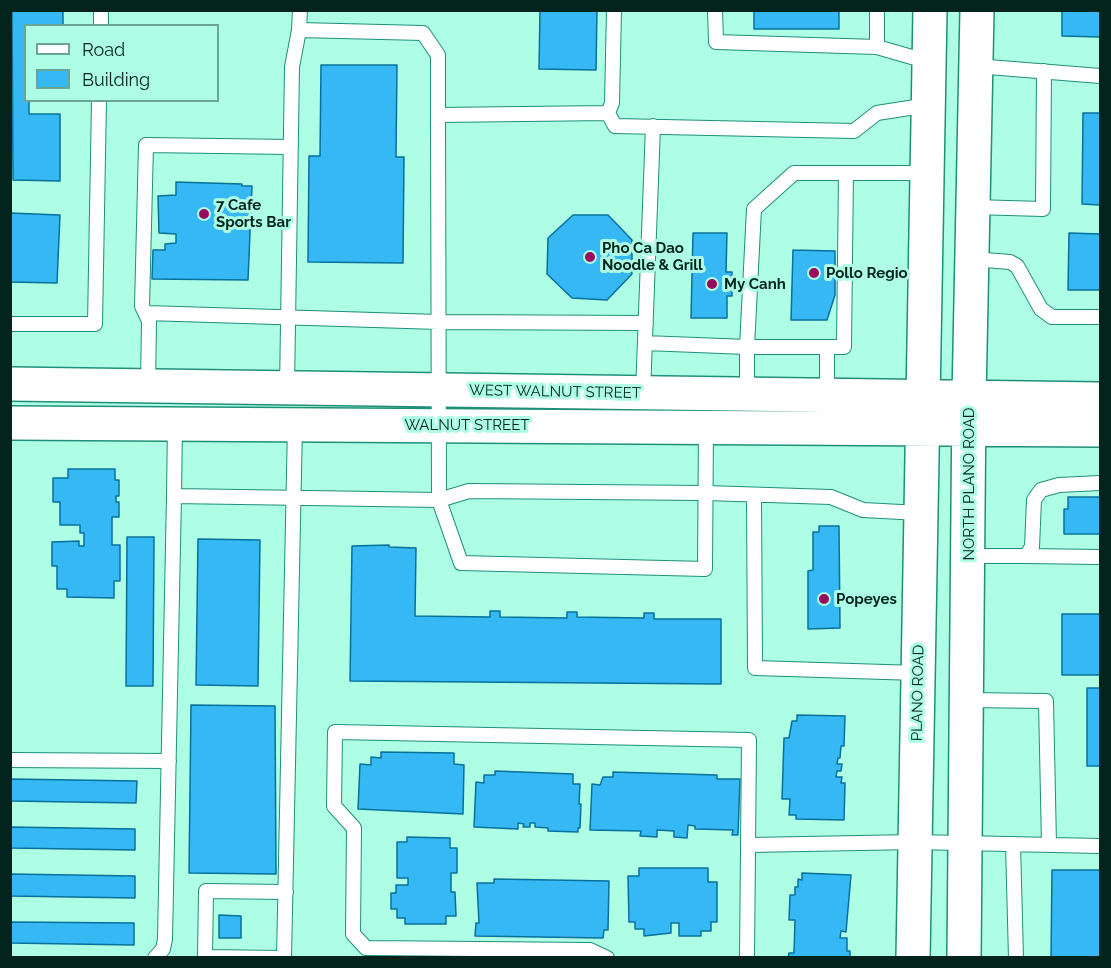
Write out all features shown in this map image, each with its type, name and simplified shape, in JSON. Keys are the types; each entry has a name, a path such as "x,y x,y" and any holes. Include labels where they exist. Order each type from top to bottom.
{"main road":[{"path":"923,413 930,10"},
{"path":"928,105 950,81 976,66 952,47 942,10"},
{"name":"NORTH PLANO ROAD","path":"964,957 969,413 977,10"},
{"name":"WEST WALNUT STREET","path":"10,384 827,396 923,413 969,413 1101,399"},
{"name":"WALNUT STREET","path":"10,423 706,427 923,413"},
{"name":"PLANO ROAD","path":"913,957 923,413"},
{"name":"WEST WALNUT STREET","path":"969,413 1101,430"}],"lane":[{"path":"287,388 292,67 300,10"},
{"path":"608,113 612,104 614,10"},
{"path":"715,10 716,42 877,47 929,62"},
{"path":"877,10 877,47"},
{"path":"299,30 423,33 438,55 439,500 461,563 705,569 706,427"},
{"path":"976,66 1101,76"},
{"path":"973,207 1044,209 1044,71"},
{"path":"10,324 94,324 99,102"},
{"path":"608,113 615,126 854,131 877,113 928,105"},
{"path":"438,115 608,113"},
{"path":"643,393 653,126"},
{"path":"148,386 149,321 142,306 146,144 291,147"},
{"path":"747,394 754,209 794,173 927,173"},
{"path":"645,343 747,347 844,347 846,173"},
{"path":"972,259 1010,262 1017,266 1041,309 1052,317 1101,317"},
{"path":"146,313 439,322 646,323"},
{"path":"827,347 827,396"},
{"path":"155,957 162,949 165,939 175,424"},
{"path":"286,891 206,891 205,957 283,957 286,891 295,424"},
{"path":"1026,556 1032,547 1034,500 1041,490 1059,485 1101,483"},
{"path":"174,496 439,500 470,491 754,495 831,497 863,510 921,513"},
{"path":"754,495 755,668 918,673"},
{"path":"968,556 1101,557"},
{"path":"967,700 1046,701 1049,845"},
{"path":"607,957 590,950 366,948 353,934 354,828 334,806 335,732 749,740 747,957"},
{"path":"10,760 169,761"},
{"path":"749,845 915,842 1101,846"},
{"path":"1013,844 1016,957"}],"building":[{"path":"12,10 63,10 63,24 24,24 24,102 29,102 29,114 60,114 60,181 13,180"},
{"path":"540,10 597,10 596,70 539,69"},
{"path":"754,10 839,10 839,29 754,29"},
{"path":"1062,10 1100,10 1100,37 1062,36"},
{"path":"321,65 397,65 396,157 404,157 403,263 308,262 309,156 320,156"},
{"path":"1083,113 1100,113 1100,205 1082,204"},
{"name":"7 Cafe Sports Bar","path":"176,182 252,186 248,280 152,279 153,250 165,250 165,244 176,243 176,234 159,233 158,196 176,195"},
{"path":"10,213 60,215 57,283 10,282"},
{"name":"Pho Ca Dao Noodle & Grill","path":"573,215 608,215 632,240 632,274 607,300 572,298 547,274 548,238"},
{"name":"My Canh","path":"693,233 727,233 726,272 732,272 732,296 727,296 727,318 691,318"},
{"path":"1069,233 1100,234 1100,290 1068,290"},
{"name":"Pollo Regio","path":"793,250 835,251 835,295 827,320 791,320"},
{"path":"68,469 115,469 115,480 119,480 119,496 116,496 116,502 119,502 119,517 112,517 112,545 120,545 120,581 114,581 114,598 67,597 67,589 57,589 57,566 52,566 52,542 79,541 79,546 84,546 84,533 80,533 80,525 60,525 60,502 53,502 53,478 68,478"},
{"path":"1068,497 1100,497 1100,534 1064,534 1064,509 1068,509"},
{"name":"Popeyes","path":"819,526 839,526 840,628 808,629 808,571 813,570 813,532 819,532"},
{"path":"127,537 154,537 153,686 126,686"},
{"path":"198,539 260,540 258,686 196,685"},
{"path":"389,545 389,547 416,548 415,616 490,617 490,611 500,611 500,617 567,618 567,612 577,612 577,617 644,618 644,613 654,613 654,619 721,619 721,684 350,681 352,546"},
{"path":"1062,614 1100,614 1100,675 1062,675"},
{"path":"1087,688 1100,688 1100,766 1087,766"},
{"path":"191,705 275,706 276,874 189,873"},
{"path":"797,715 845,716 844,746 841,746 837,764 842,764 841,771 837,771 836,777 842,777 841,783 845,783 844,820 796,819 796,815 789,815 790,799 782,799 784,738 789,738 792,721 797,721"},
{"path":"381,752 454,753 454,764 464,765 463,814 358,809 360,764 371,765 371,757 381,758"},
{"path":"495,771 573,774 573,784 580,784 580,828 578,832 548,831 548,828 535,827 535,823 530,823 530,827 523,827 524,824 518,823 518,829 474,827 476,782 484,783 484,775 495,775"},
{"path":"613,772 717,775 717,779 740,779 738,835 732,835 733,830 695,829 695,826 688,825 687,838 674,837 674,831 657,830 657,837 640,836 641,831 590,830 592,784 600,785 603,777 613,777"},
{"path":"10,779 137,781 136,803 10,801"},
{"path":"10,827 135,829 135,850 10,848"},
{"path":"407,837 450,838 450,848 457,848 457,873 451,873 451,892 455,892 456,916 446,916 446,924 405,924 405,918 397,918 397,909 391,909 391,893 396,893 396,885 408,885 408,878 397,878 397,842 407,842"},
{"path":"639,868 708,868 708,882 717,882 717,922 711,922 711,931 701,931 701,936 679,936 679,923 671,923 671,933 644,936 644,929 635,929 635,922 629,922 628,876 639,876"},
{"path":"1052,870 1100,870 1100,958 1051,958"},
{"path":"802,873 851,875 846,932 841,931 840,938 847,938 847,951 850,951 850,958 788,958 789,953 794,953 795,920 789,920 790,895 795,895 795,887 798,887 798,879 802,880"},
{"path":"10,874 135,876 135,898 10,896"},
{"path":"494,879 609,881 608,930 604,930 603,938 475,936 476,923 479,923 477,883 494,883"},
{"path":"219,915 241,916 241,938 219,938"},
{"path":"10,922 134,923 134,945 10,943"}],"place":[{"name":"7 Cafe Sports Bar","path":"204,214"},
{"name":"Pho Ca Dao Noodle & Grill","path":"590,257"},
{"name":"Pollo Regio","path":"814,273"},
{"name":"My Canh","path":"712,284"},
{"name":"Popeyes","path":"824,599"}]}
